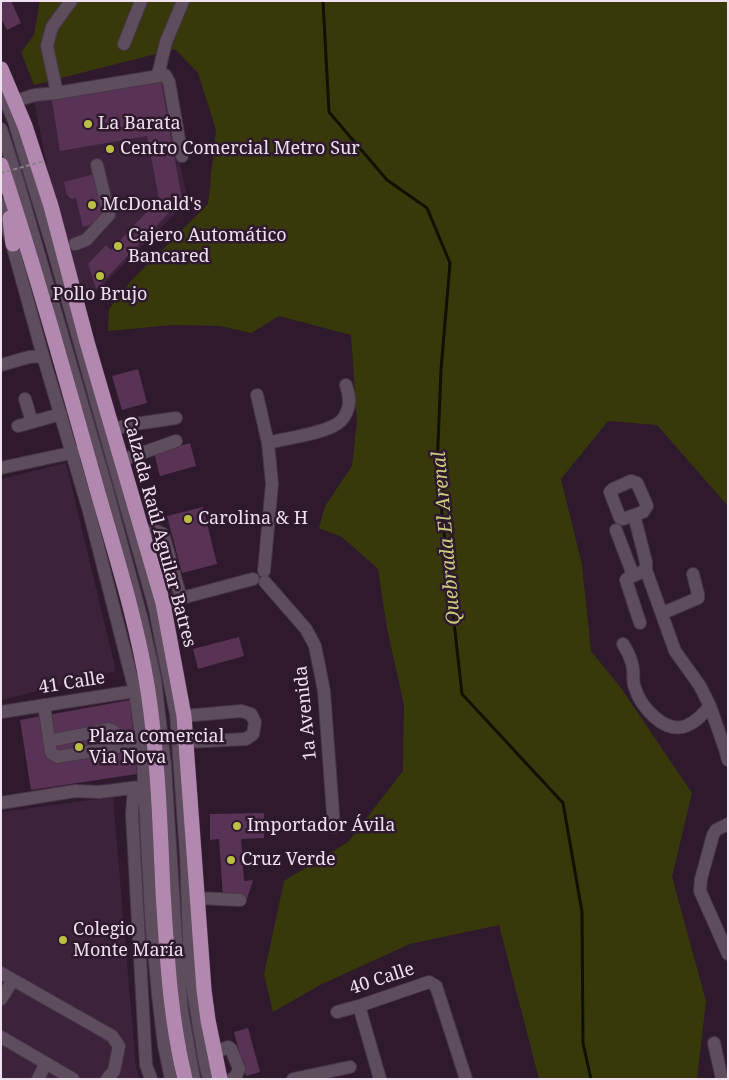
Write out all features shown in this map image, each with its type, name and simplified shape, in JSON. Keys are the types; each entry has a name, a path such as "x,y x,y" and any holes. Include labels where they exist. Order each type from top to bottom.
{"highway":[{"name":"Calzada Raúl Aguilar Batres","path":"1,69 25,126 51,206 82,326 163,602 184,716 204,990 220,1079"},
{"path":"1,165 79,452 132,614 141,690 157,782 165,930 172,1010 185,1079"},
{"path":"4,177 7,245"}],"street":[{"path":"58,93 46,46 52,27 71,1"},
{"path":"124,44 141,1"},
{"path":"158,75 166,42 182,1"},
{"path":"15,101 35,95 58,93 165,75 169,82 182,156"},
{"path":"1,90 14,121 53,249 154,605 176,714 186,854 190,972 209,1079"},
{"path":"1,129 110,499 141,616 155,679 165,766 182,1011 194,1079"},
{"path":"75,244 88,239 110,215 97,165"},
{"path":"1,468 79,452 61,414 7,245 2,213"},
{"path":"1,364 29,357 43,356"},
{"path":"268,443 312,433 338,424 348,408 349,396 346,385"},
{"path":"163,602 261,578 272,484 268,443 257,395"},
{"path":"25,399 32,422"},
{"path":"18,426 61,414"},
{"path":"112,430 128,425 176,418"},
{"path":"122,460 176,442"},
{"path":"634,515 646,562 646,570 675,651 700,686 710,706 726,749 728,760"},
{"path":"142,532 154,530 163,534 181,598"},
{"path":"616,530 633,575"},
{"path":"640,623 626,584 628,578 646,570"},
{"path":"663,614 698,598 693,574"},
{"name":"1a Avenida","path":"261,578 306,629 315,646 321,667 324,691 334,827"},
{"path":"624,644 631,660 636,692 648,710 660,721 675,728 688,726 702,716 710,706"},
{"path":"141,690 142,743 139,788 158,995 164,1046 171,1079"},
{"name":"41 Calle","path":"1,712 141,690"},
{"path":"44,705 53,756 57,757 142,743"},
{"path":"184,716 241,711 251,714 255,722 253,734 246,739 186,742"},
{"path":"49,741 109,729 116,733 118,747"},
{"path":"1,803 75,791 100,792 139,788"},
{"path":"139,788 132,814 146,1065 151,1079"},
{"path":"728,824 716,830 713,835 701,879 700,891 728,954"},
{"path":"197,898 240,900"},
{"path":"1,974 112,1036 118,1046 118,1051 114,1071 108,1079"},
{"path":"1,999 13,980"},
{"name":"40 Calle","path":"337,1012 430,982 436,986 466,1079"},
{"path":"359,1006 380,1079"},
{"path":"1,1037 70,1078"},
{"path":"714,1043 722,1079"},
{"path":"214,1052 228,1047 231,1049 239,1070 232,1079"},
{"path":"38,1079 46,1063"},
{"path":"293,1079 350,1067"}],"path":[{"path":"4,177 44,161"}],"shaded area":[{"path":"40,1 728,1 728,506 657,425 608,421 561,479 582,565 591,651 621,688 692,793 672,877 706,1001 697,1079 539,1079 499,925 410,944 320,985 273,1012 264,974 284,881 348,842 403,771 404,705 387,629 378,569 342,537 319,528 325,506 352,466 357,422 351,335 279,316 251,333 220,326 173,325 108,331 109,309 131,281 208,204 216,130 198,73 175,49 34,85 21,52 34,35"},
{"name":"Centro Comercial Metro Sur","path":"160,70 188,201 95,293 74,297 33,97"},
{"path":"66,463 116,671 2,700 1,479"},
{"name":"Colegio Monte María","path":"113,797 136,1068 140,1079 1,1079 1,812"}],"building":[{"path":"1,1 11,1 21,23 7,30 1,18"},
{"path":"160,76 182,199 96,289 88,264 106,245 111,250 159,199 147,136 60,151 51,95"},
{"name":"McDonald's","path":"98,173 108,212 98,223 83,227 76,198 71,199 67,195 64,182"},
{"path":"138,369 147,403 122,410 112,376"},
{"path":"190,443 196,466 160,476 154,453"},
{"path":"203,507 217,564 182,573 167,516"},
{"path":"239,637 244,656 198,669 193,649"},
{"name":"Plaza comercial Via Nova","path":"130,700 137,774 31,790 20,720"},
{"path":"264,813 264,838 241,839 244,881 253,880 247,899 223,898 219,839 210,840 210,814"},
{"path":"248,1028 260,1072 246,1076 234,1032"}],"waterway":[{"name":"Quebrada El Arenal","path":"323,1 329,112 387,180 427,208 450,263 441,370 437,469 462,694 563,803 582,912 583,1043 591,1079"}],"place":[{"name":"La Barata","path":"88,124"},
{"name":"Centro Comercial Metro Sur","path":"110,149"},
{"name":"McDonald's","path":"92,205"},
{"name":"Cajero Automático Bancared","path":"118,246"},
{"name":"Pollo Brujo","path":"100,276"},
{"name":"Carolina & H","path":"188,519"},
{"name":"Plaza comercial Via Nova","path":"79,747"},
{"name":"Importador Ávila","path":"237,826"},
{"name":"Cruz Verde","path":"231,860"},
{"name":"Colegio Monte María","path":"63,940"}]}
